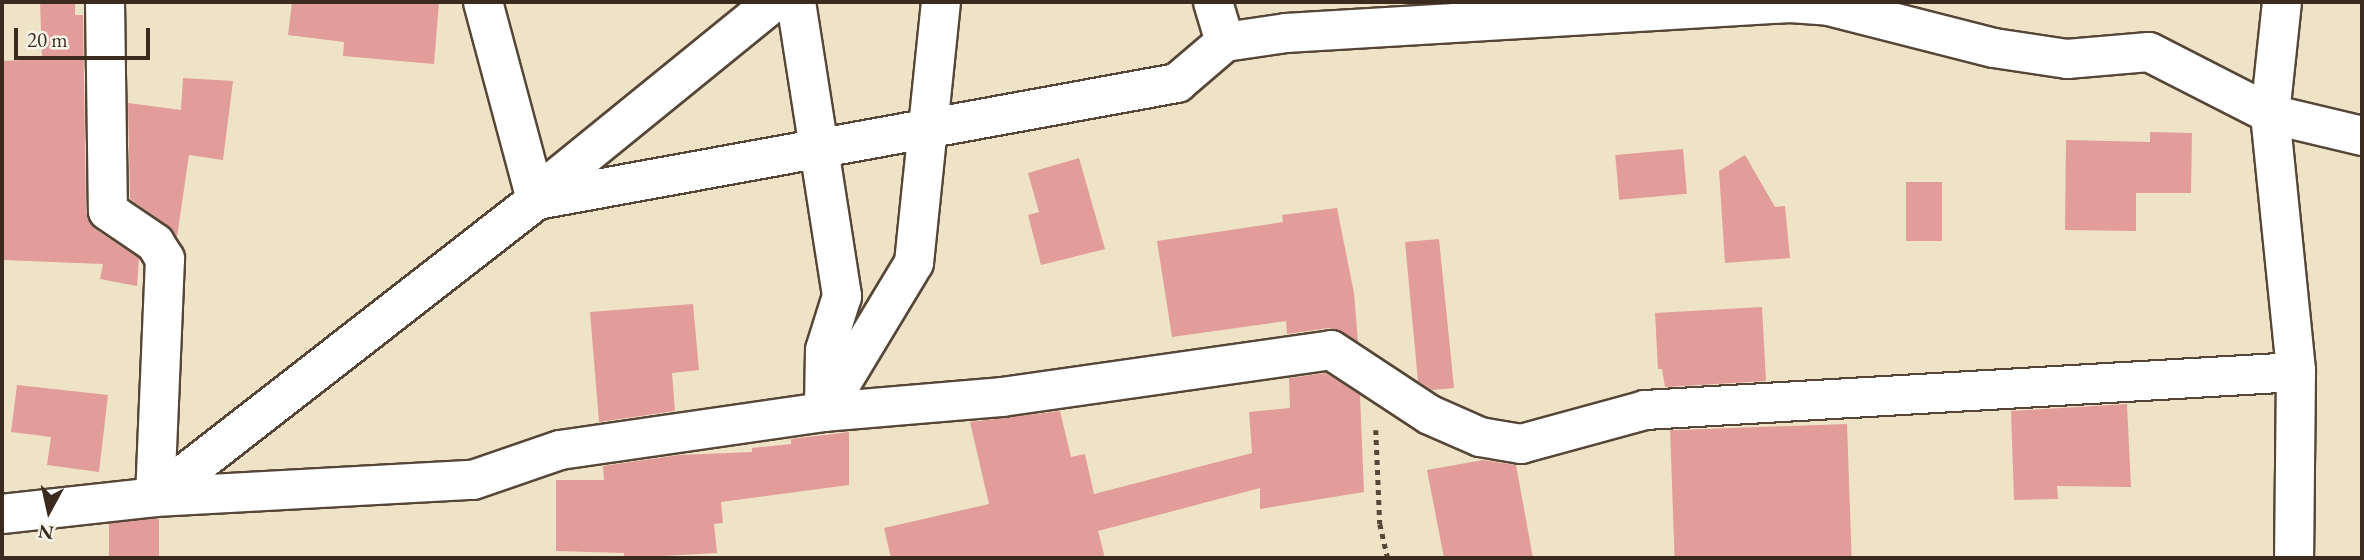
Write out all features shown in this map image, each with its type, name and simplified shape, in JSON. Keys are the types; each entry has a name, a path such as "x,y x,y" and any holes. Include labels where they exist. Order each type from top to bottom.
{"street":[{"path":"104,2 108,211 155,243 164,258 155,497"},
{"path":"483,2 535,196 774,2"},
{"path":"796,2 842,296 825,350 824,412"},
{"path":"824,412 914,263 941,2"},
{"path":"1213,2 1225,42"},
{"path":"1501,2 1538,18"},
{"path":"2282,2 2270,114 2296,372 2294,558"},
{"path":"155,497 537,200 1177,83 1225,42 1286,33 1790,3 1829,4 1994,48 2055,57 2149,52 2270,114 2362,136"},
{"path":"2,514 155,497 473,480 560,450 824,412 1002,397 1331,350 1430,415 1480,437 1521,444 1646,410 2296,372"}],"path":[{"path":"1373,377 1380,524 1388,558"}],"building":[{"path":"40,2 75,2 75,15 83,15 86,212 95,229 139,258 137,286 100,279 103,264 2,260 2,61 42,59"},
{"path":"292,2 439,2 434,64 343,56 344,42 288,35"},
{"path":"183,78 233,81 223,160 189,155 177,237 167,225 130,199 128,103 181,110"},
{"path":"2150,132 2192,133 2191,193 2136,193 2136,231 2065,230 2066,140 2150,142"},
{"path":"1683,149 1687,194 1619,200 1615,155"},
{"path":"1745,155 1775,207 1785,206 1790,258 1725,263 1719,171"},
{"path":"1079,158 1105,249 1041,265 1028,215 1039,212 1028,173"},
{"path":"1906,182 1942,182 1942,241 1906,241"},
{"path":"1337,208 1354,293 1358,342 1329,328 1287,334 1286,321 1172,337 1157,241 1283,222 1282,215"},
{"path":"1439,239 1454,388 1432,390 1418,381 1405,242"},
{"path":"693,304 699,370 672,373 675,411 599,422 590,312"},
{"path":"1762,307 1766,381 1665,387 1662,369 1658,369 1655,313"},
{"path":"1326,373 1360,395 1364,492 1260,509 1260,488 1098,531 1105,558 891,558 884,528 989,504 970,422 1060,411 1071,457 1085,454 1094,494 1252,453 1249,412 1290,408 1289,378"},
{"path":"17,385 108,395 99,472 47,465 51,437 11,432"},
{"path":"2127,404 2131,487 2057,486 2058,499 2014,500 2011,411"},
{"path":"1847,424 1852,558 1675,558 1670,430"},
{"path":"849,432 849,485 721,502 723,523 714,524 717,553 624,558 624,553 556,551 556,480 604,480 603,466 679,455 752,452 752,448 791,444 791,439"},
{"path":"1483,460 1516,465 1533,558 1444,558 1427,470"},
{"path":"109,519 159,519 159,558 109,558"}]}
